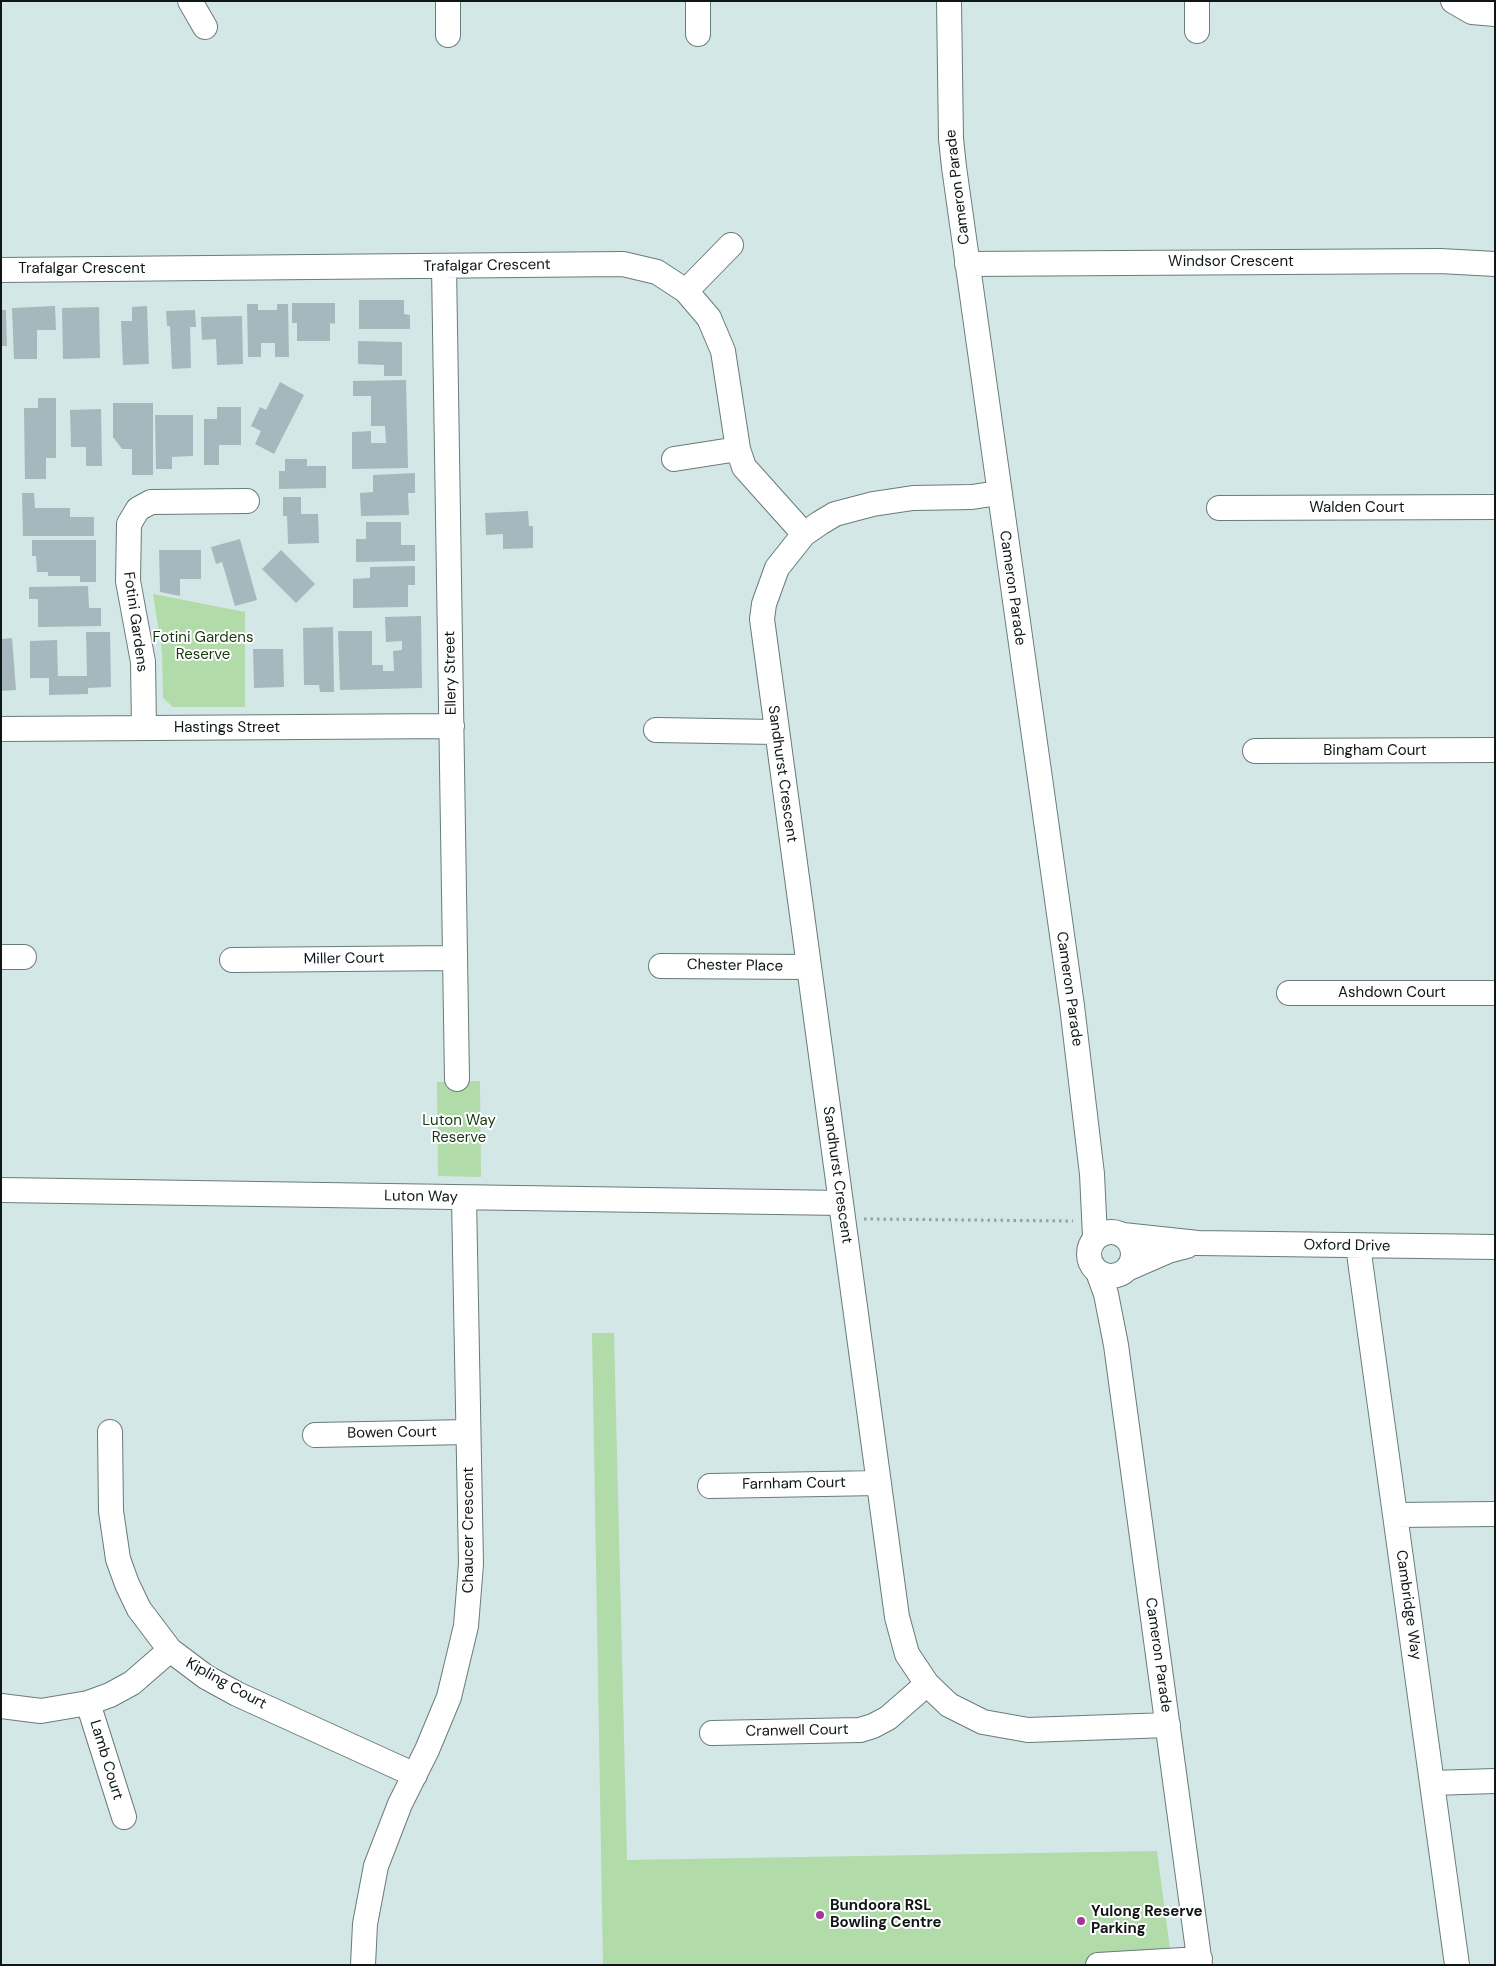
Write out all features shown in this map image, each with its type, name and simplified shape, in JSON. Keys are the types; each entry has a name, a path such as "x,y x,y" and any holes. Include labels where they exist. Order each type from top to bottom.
{"street":[{"path":"190,1 205,27"},
{"path":"448,1 448,35"},
{"path":"698,1 698,34"},
{"name":"Cameron Parade","path":"949,1 951,139 997,487 1072,1006 1092,1174 1108,1231"},
{"path":"1197,1 1197,32"},
{"path":"1453,1 1472,12 1495,14"},
{"path":"686,291 731,244"},
{"name":"Windsor Crescent","path":"968,264 1440,261 1495,264"},
{"name":"Trafalgar Crescent","path":"1,270 623,264 657,272 686,291 709,318 718,334 723,351 738,448 744,467 804,534"},
{"name":"Ellery Street","path":"444,266 457,1079"},
{"path":"674,459 738,448"},
{"name":"Sandhurst Crescent","path":"997,487 874,504 843,512 820,522 804,534 777,568 764,604 762,619 900,1636 916,1670 927,1684 949,1705 983,1722 1028,1730 1168,1725"},
{"name":"Fotini Gardens","path":"144,728 143,662 128,581 129,524 138,509 151,502 247,501"},
{"name":"Walden Court","path":"1219,508 1495,508"},
{"name":"Hastings Street","path":"1,729 452,726"},
{"path":"656,730 776,732"},
{"name":"Bingham Court","path":"1255,751 1495,750"},
{"name":"Miller Court","path":"232,960 456,958"},
{"name":"Chester Place","path":"661,966 808,967"},
{"name":"Ashdown Court","path":"1290,994 1495,993"},
{"name":"Luton Way","path":"1,1190 841,1203"},
{"name":"Chaucer Crescent","path":"363,1965 365,1924 376,1866 400,1804 449,1697 466,1626 471,1564 464,1198"},
{"path":"1108,1231 1132,1246 1132,1261 1126,1270 1110,1276 1098,1272 1090,1262 1088,1255 1091,1242 1108,1231"},
{"name":"Oxford Drive","path":"1108,1231 1198,1243 1495,1247"},
{"name":"Oxford Drive","path":"1126,1270 1168,1251 1198,1243"},
{"name":"Cambridge Way","path":"1358,1246 1456,1965"},
{"name":"Cameron Parade","path":"1116,1345 1117,1302 1126,1270"},
{"name":"Cameron Parade","path":"1098,1272 1106,1294 1116,1345 1200,1962"},
{"name":"Kipling Court","path":"110,1432 111,1511 118,1558 127,1584 140,1609 170,1650 206,1677 237,1694 414,1775"},
{"name":"Bowen Court","path":"315,1434 468,1432"},
{"name":"Farnham Court","path":"710,1486 879,1482"},
{"path":"1395,1514 1495,1514"},
{"path":"1,1706 41,1711 88,1703 110,1695 132,1682 170,1650"},
{"name":"Cranwell Court","path":"712,1733 860,1730 888,1718 927,1684"},
{"name":"Lamb Court","path":"88,1703 124,1817"},
{"path":"1432,1783 1495,1782"},
{"path":"1098,1965 1200,1962"}],"path":[{"path":"861,1219 1108,1231"}],"green space":[{"name":"Fotini Gardens Reserve","path":"153,594 245,612 245,707 173,707 163,698 162,652"},
{"name":"Luton Way Reserve","path":"480,1081 481,1177 438,1176 437,1082"},
{"path":"592,1333 614,1333 627,1860 1157,1851 1172,1965 603,1965"}],"building":[{"path":"359,300 404,300 404,314 410,315 410,329 359,329"},
{"path":"292,303 335,303 335,324 330,323 330,341 297,341 297,323 292,323"},
{"path":"247,304 258,304 258,310 277,310 277,304 288,304 289,357 275,357 275,343 261,343 261,357 248,357"},
{"path":"55,306 56,330 37,330 37,359 14,359 12,308"},
{"path":"147,306 149,364 123,365 121,321 132,321 132,307"},
{"path":"99,307 100,358 63,359 62,308"},
{"path":"1,310 6,310 7,346 1,346"},
{"path":"195,310 196,327 190,327 191,368 172,369 170,326 167,326 166,311"},
{"path":"242,316 243,364 217,365 216,339 202,340 201,317"},
{"path":"358,341 402,342 402,376 384,376 384,365 358,364"},
{"path":"406,380 408,468 352,469 352,432 371,431 371,443 386,443 385,426 371,426 371,396 353,396 353,381"},
{"path":"280,382 304,395 274,454 255,444 261,431 251,426 260,407 266,410"},
{"path":"38,398 56,398 56,458 46,458 46,479 25,479 24,408 38,408"},
{"path":"113,403 153,403 153,475 132,475 132,449 122,449 113,437"},
{"path":"217,407 241,407 241,445 219,445 219,465 204,465 204,419 217,419"},
{"path":"101,409 102,466 86,466 86,447 71,447 70,410"},
{"path":"155,415 193,415 193,456 172,457 172,469 156,469"},
{"path":"285,459 307,459 307,466 326,466 326,488 279,489 279,471 285,471"},
{"path":"415,473 415,493 408,493 409,515 361,516 360,493 373,492 373,475"},
{"path":"22,493 34,493 35,508 70,508 70,517 94,517 94,536 23,536"},
{"path":"283,497 301,497 301,514 318,514 319,543 288,544 287,516 283,516"},
{"path":"528,511 529,526 533,526 533,548 503,549 503,534 486,535 485,513"},
{"path":"366,522 401,522 401,545 415,545 415,561 356,562 356,539 366,539"},
{"path":"240,539 257,600 235,606 222,562 216,564 211,547"},
{"path":"32,540 96,540 96,582 80,582 80,576 48,576 48,572 37,572 36,556 32,556"},
{"path":"159,550 201,550 201,579 180,579 180,596 160,592"},
{"path":"281,550 315,584 296,603 262,569"},
{"path":"415,566 415,585 408,585 408,607 353,608 353,579 370,578 370,567"},
{"path":"88,586 89,608 101,608 101,626 38,627 38,599 29,599 29,587"},
{"path":"421,616 422,688 340,690 338,631 372,631 372,665 383,665 383,671 394,671 393,651 402,650 402,641 386,642 385,617"},
{"path":"333,627 334,692 320,692 319,685 304,685 303,628"},
{"path":"86,632 110,632 111,687 88,688 88,694 49,695 49,678 30,678 30,641 57,640 58,676 87,676"},
{"path":"12,638 16,690 1,691 1,639"},
{"path":"253,649 283,649 284,687 254,688"}],"place":[{"name":"Bundoora RSL Bowling Centre","path":"820,1915"},
{"name":"Yulong Reserve Parking","path":"1081,1921"}]}
